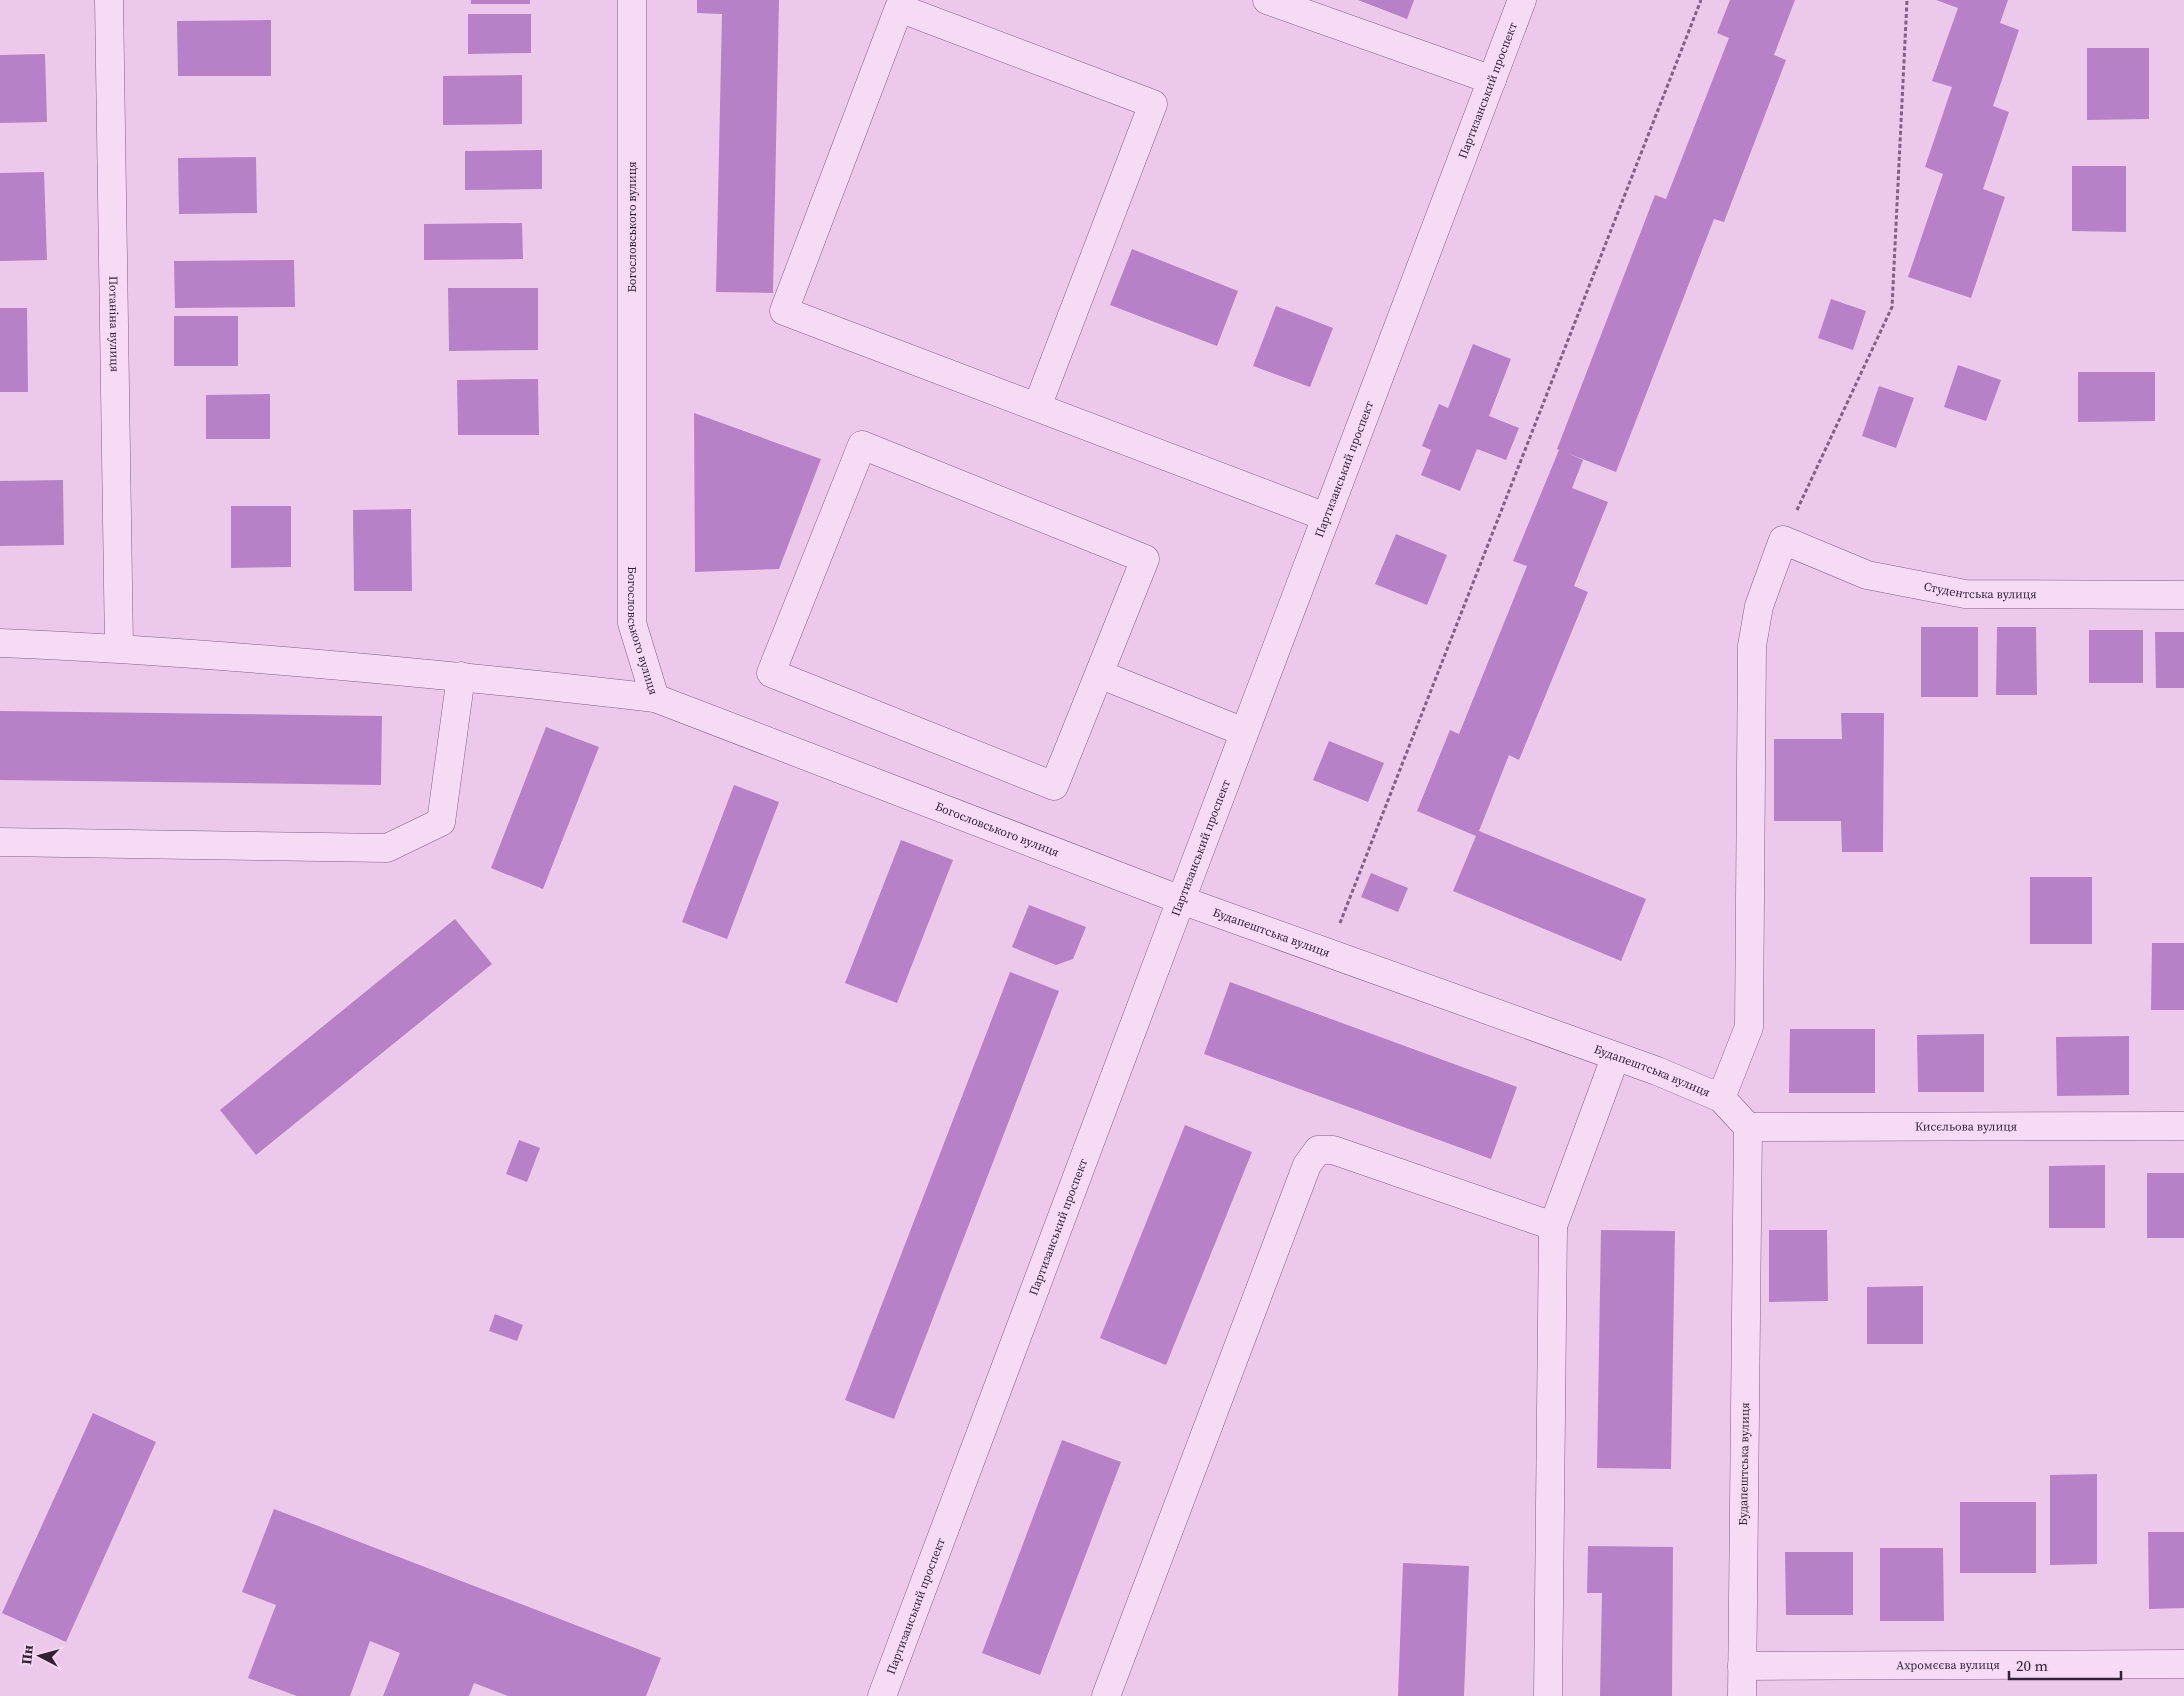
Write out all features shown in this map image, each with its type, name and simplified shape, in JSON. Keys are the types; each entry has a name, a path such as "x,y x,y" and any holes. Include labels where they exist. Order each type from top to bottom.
{"street":[{"name":"Потаніна вулиця","path":"109,0 119,648"},
{"name":"Богословського вулиця","path":"632,0 632,623 656,698 1181,900"},
{"name":"Партизанський проспект","path":"882,1696 1244,732 1522,0"},
{"path":"1273,1 1492,80"},
{"path":"1038,407 1152,104 899,8 784,311 1326,517"},
{"path":"862,445 1145,559 1099,674 1054,786 771,673 862,445"},
{"path":"1721,1098 1749,1027 1752,646 1759,606 1783,540"},
{"name":"Студентська вулиця","path":"1783,540 1867,575 1966,594 2184,595"},
{"path":"0,643 119,648 461,676 656,698"},
{"path":"1099,674 1244,732"},
{"path":"0,842 387,848 441,822 461,676"},
{"name":"Будапештська вулиця","path":"1181,900 1615,1058 1657,1071 1721,1098 1748,1127 1742,1696"},
{"path":"1548,1696 1553,1226 1615,1058"},
{"name":"Кисєльова вулиця","path":"1748,1127 2184,1126"},
{"path":"1106,1696 1307,1165 1318,1150 1334,1150 1553,1226"},
{"name":"Ахромєєва вулиця","path":"1742,1666 2184,1664"}],"path":[{"path":"1328,954 1701,0"},
{"path":"1783,540 1892,307 1906,0"}],"building":[{"path":"471,0 530,0 530,4 471,4"},
{"path":"697,0 779,0 773,293 716,292 722,14 697,13"},
{"path":"1358,0 1414,0 1407,19"},
{"path":"1730,0 1795,0 1774,55 1786,60 1724,222 1714,219 1616,472 1567,453 1583,460 1572,488 1608,502 1574,586 1588,592 1519,760 1509,755 1479,831 1646,899 1621,961 1453,891 1476,836 1417,811 1450,730 1459,734 1527,566 1513,561 1559,450 1557,449 1655,195 1666,199 1729,38 1717,33"},
{"path":"1936,0 2008,0 2000,23 2019,30 1993,106 2009,112 1983,189 2005,197 1971,298 1908,277 1943,174 1925,167 1952,87 1932,81 1958,8"},
{"path":"468,14 531,14 531,53 468,54"},
{"path":"271,20 271,76 178,76 177,21"},
{"path":"2087,48 2149,48 2149,119 2087,120"},
{"path":"45,54 47,122 0,123 0,55"},
{"path":"522,75 522,124 443,125 443,76"},
{"path":"542,150 542,189 465,190 465,151"},
{"path":"256,157 257,213 179,214 178,158"},
{"path":"2072,166 2126,166 2126,232 2072,231"},
{"path":"44,172 47,260 0,261 0,173"},
{"path":"522,223 523,259 424,260 424,224"},
{"path":"1132,249 1238,291 1217,346 1110,305"},
{"path":"294,260 295,307 175,308 174,261"},
{"path":"448,288 538,288 538,350 449,351"},
{"path":"1831,299 1866,311 1853,350 1818,338"},
{"path":"1276,306 1333,328 1310,387 1253,366"},
{"path":"0,308 27,308 28,392 0,392"},
{"path":"174,316 238,316 238,366 174,366"},
{"path":"1473,344 1511,359 1489,416 1519,428 1506,460 1477,449 1460,491 1421,475 1431,450 1422,446 1439,404 1448,408"},
{"path":"1958,365 2001,380 1986,421 1944,407"},
{"path":"2078,372 2155,372 2155,421 2078,422"},
{"path":"538,379 539,435 458,435 457,380"},
{"path":"1879,386 1914,398 1896,448 1862,436"},
{"path":"270,394 270,439 206,439 206,395"},
{"path":"694,413 821,459 779,569 695,572"},
{"path":"63,480 64,545 0,546 0,481"},
{"path":"231,506 291,506 291,567 231,568"},
{"path":"411,509 412,591 354,591 353,510"},
{"path":"1396,534 1447,555 1427,605 1375,584"},
{"path":"1921,627 1978,627 1978,697 1921,697"},
{"path":"1997,627 2036,627 2037,695 1996,695"},
{"path":"2089,630 2143,630 2143,683 2089,683"},
{"path":"2155,632 2184,632 2184,688 2156,688"},
{"path":"0,711 382,716 381,785 0,780"},
{"path":"1841,713 1884,713 1883,852 1842,852 1841,821 1774,821 1774,739 1842,739"},
{"path":"546,727 599,747 543,889 491,868"},
{"path":"1329,741 1384,763 1368,802 1313,780"},
{"path":"734,785 779,802 727,939 682,922"},
{"path":"901,840 953,860 897,1003 845,983"},
{"path":"1371,873 1408,888 1398,912 1361,897"},
{"path":"2030,877 2092,877 2092,944 2030,944"},
{"path":"1029,905 1086,927 1073,959 1056,965 1012,947"},
{"path":"455,919 492,964 256,1155 220,1110"},
{"path":"2152,943 2184,943 2184,1010 2151,1010"},
{"path":"1010,972 1059,991 894,1419 845,1400"},
{"path":"1230,982 1517,1087 1491,1159 1204,1054"},
{"path":"1790,1029 1875,1029 1875,1093 1789,1093"},
{"path":"1984,1034 1984,1092 1918,1092 1917,1035"},
{"path":"2129,1036 2129,1095 2057,1096 2056,1037"},
{"path":"1185,1125 1252,1152 1166,1365 1100,1338"},
{"path":"519,1140 540,1148 527,1182 506,1174"},
{"path":"2105,1165 2105,1228 2049,1228 2049,1166"},
{"path":"2147,1173 2184,1173 2184,1238 2147,1238"},
{"path":"1601,1230 1675,1231 1671,1469 1597,1468"},
{"path":"1769,1230 1827,1230 1828,1301 1769,1302"},
{"path":"1923,1286 1923,1344 1867,1344 1867,1287"},
{"path":"495,1314 523,1325 517,1341 489,1331"},
{"path":"93,1413 156,1442 66,1642 2,1613"},
{"path":"1062,1440 1121,1462 1040,1675 982,1653"},
{"path":"2097,1474 2097,1564 2050,1565 2050,1475"},
{"path":"1960,1502 2036,1502 2036,1573 1960,1573"},
{"path":"274,1509 661,1658 646,1696 508,1696 474,1683 469,1696 383,1696 400,1653 370,1641 350,1696 297,1696 248,1678 276,1605 242,1592"},
{"path":"2148,1532 2184,1532 2184,1608 2149,1609"},
{"path":"1588,1546 1673,1547 1672,1696 1600,1696 1602,1593 1587,1593"},
{"path":"1880,1548 1943,1548 1944,1621 1880,1621"},
{"path":"1785,1552 1853,1552 1853,1615 1786,1615"},
{"path":"1403,1563 1469,1566 1464,1696 1398,1696"}]}
